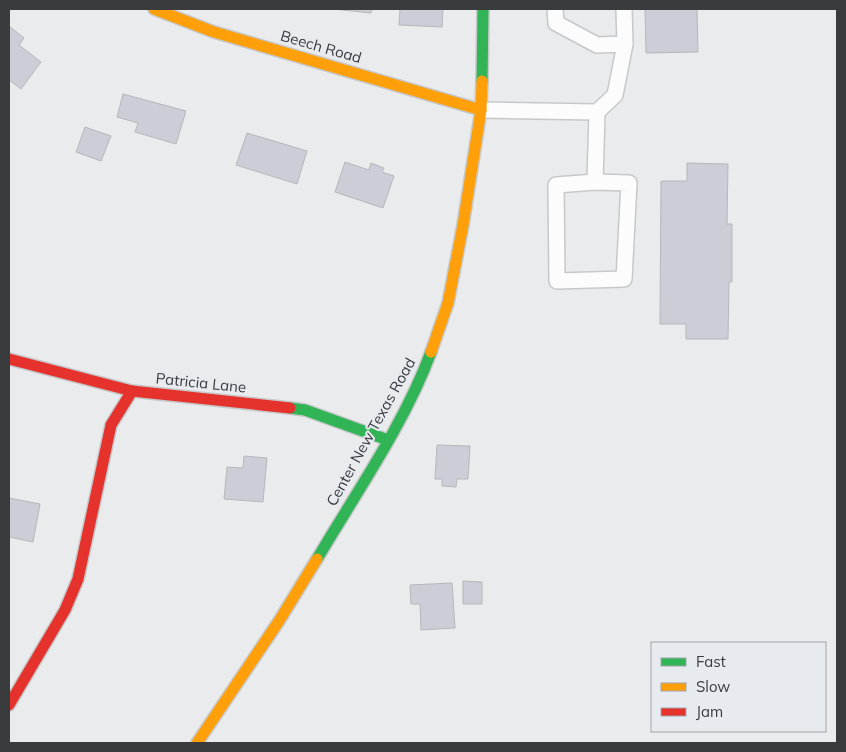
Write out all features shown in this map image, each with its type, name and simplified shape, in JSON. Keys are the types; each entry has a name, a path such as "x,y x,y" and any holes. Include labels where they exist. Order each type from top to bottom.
{"street":[{"name":"Beech Road","path":"154,9 214,32 481,110"},
{"name":"Center New Texas Road","path":"197,743 280,622 388,440 422,376 448,303 464,224 481,110 483,9"},
{"name":"Patricia Lane","path":"9,359 132,391 305,410 388,440"},
{"path":"9,705 65,610 78,579 110,426 132,391"}],"lane":[{"path":"555,9 556,23 597,45 625,44"},
{"path":"595,182 597,112 614,95 625,44 624,9"},
{"path":"481,110 597,112"},
{"path":"595,182 629,183 624,278 557,281 556,185 595,182"}],"building":[{"path":"333,9 372,9 371,13"},
{"path":"400,9 443,9 442,27 399,25"},
{"path":"645,9 697,9 698,52 646,53"},
{"path":"9,26 24,38 19,45 41,62 21,89 9,80"},
{"path":"123,94 186,111 176,144 135,132 138,123 117,117"},
{"path":"85,127 111,136 101,161 76,152"},
{"path":"247,133 307,151 297,184 236,165"},
{"path":"345,162 369,170 371,163 384,168 382,172 394,176 383,208 335,192"},
{"path":"687,163 728,164 727,224 732,224 732,282 729,282 728,339 686,339 686,324 660,324 661,181 687,181"},
{"path":"437,445 470,446 468,479 457,479 456,487 442,486 442,479 435,479"},
{"path":"244,456 267,458 263,502 224,499 227,467 243,468"},
{"path":"9,498 40,504 33,542 9,537"},
{"path":"463,581 482,582 482,604 463,604"},
{"path":"452,583 455,628 421,630 420,604 411,604 410,585"}],"traffic: fast":[{"path":"482,81 483,9"},
{"path":"317,559 394,431 408,405 431,352"},
{"path":"290,408 305,410 388,440"}],"traffic: slow":[{"path":"154,9 214,32 481,110"},
{"path":"431,352 448,303 463,225 481,110 482,81"},
{"path":"197,743 279,621 317,559"}],"traffic: jam":[{"path":"9,359 132,391 290,408"},
{"path":"9,705 65,610 78,579 111,425 132,391"}]}
